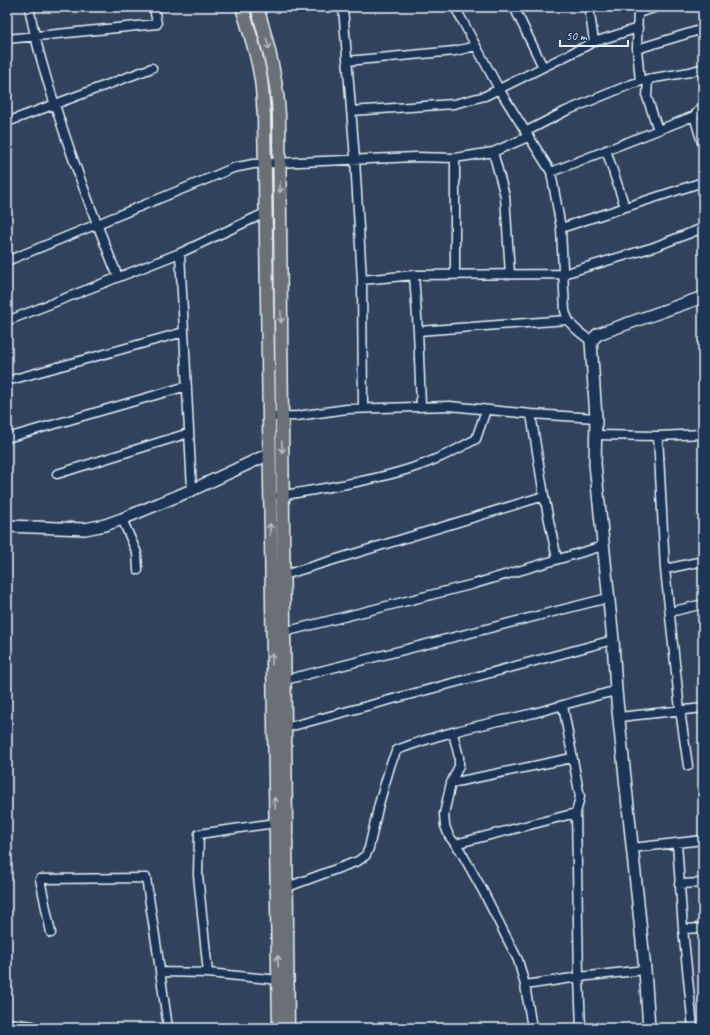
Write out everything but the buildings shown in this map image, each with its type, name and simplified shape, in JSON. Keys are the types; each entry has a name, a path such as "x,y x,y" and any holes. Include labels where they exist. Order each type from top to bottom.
{"main road":[{"path":"242,7 256,54 262,89 270,498 279,682 285,728 281,840 288,1028"},
{"path":"257,7 270,52 278,91 280,163 284,632 279,682 275,823 281,840"},
{"path":"279,1028 282,890"},
{"path":"13,1026 33,1028"}],"street":[{"path":"29,7 34,37 54,105 96,224 118,277"},
{"path":"7,39 156,24 154,7"},
{"path":"343,7 355,159 362,280 363,408"},
{"path":"455,7 499,89 551,172 561,228 565,311 567,320 591,341"},
{"path":"514,7 543,67"},
{"path":"589,7 594,42"},
{"path":"657,7 638,10 637,49 647,96 658,130"},
{"path":"351,111 454,104 485,96 594,42 638,28"},
{"path":"637,49 703,29"},
{"path":"348,61 455,51 476,46"},
{"path":"7,122 152,68"},
{"path":"7,261 233,168 253,164 355,159 416,157 455,158 493,152 527,135 566,111 629,85 644,80 690,72 703,68"},
{"path":"551,172 694,116 703,106"},
{"path":"694,116 703,146"},
{"path":"606,150 625,207"},
{"path":"493,152 505,196 510,274"},
{"path":"455,158 455,274"},
{"path":"561,228 703,182"},
{"path":"7,321 180,253 265,213"},
{"path":"362,280 414,275 563,274 654,247 703,228"},
{"path":"180,253 192,490"},
{"path":"414,275 421,406"},
{"path":"649,1028 618,717 595,464 596,418 591,341 598,334 703,297"},
{"path":"418,330 567,320"},
{"path":"7,381 184,332"},
{"path":"7,438 186,386"},
{"path":"269,417 347,408 450,406 531,414 596,418"},
{"path":"270,498 340,486 410,469 455,451 476,439 486,410"},
{"path":"531,414 544,496 557,559"},
{"path":"57,474 189,433"},
{"path":"595,435 658,436 703,434"},
{"path":"658,436 665,569 680,710 688,766"},
{"path":"7,526 85,529 105,525 192,490 269,454"},
{"path":"284,575 544,496"},
{"path":"122,519 137,553 138,570"},
{"path":"284,632 474,584 603,546"},
{"path":"665,569 703,561"},
{"path":"279,682 608,598"},
{"path":"670,612 703,604"},
{"path":"285,728 612,640"},
{"path":"282,890 358,861 366,855 391,763 397,750 453,733 563,706 597,695 616,691"},
{"path":"563,706 580,797 576,814 581,1028"},
{"path":"618,717 703,708"},
{"path":"453,733 460,757 459,766 451,783 444,814 445,826 483,891 518,960 525,985 532,1028"},
{"path":"451,783 572,758"},
{"path":"456,844 576,814"},
{"path":"208,973 198,875 199,834 275,823"},
{"path":"632,848 703,840"},
{"path":"676,844 693,1028"},
{"path":"51,933 40,879 146,878 168,1028"},
{"path":"679,884 703,882"},
{"path":"683,930 703,928"},
{"path":"525,985 644,970"},
{"path":"160,972 208,973 279,980"}]}
